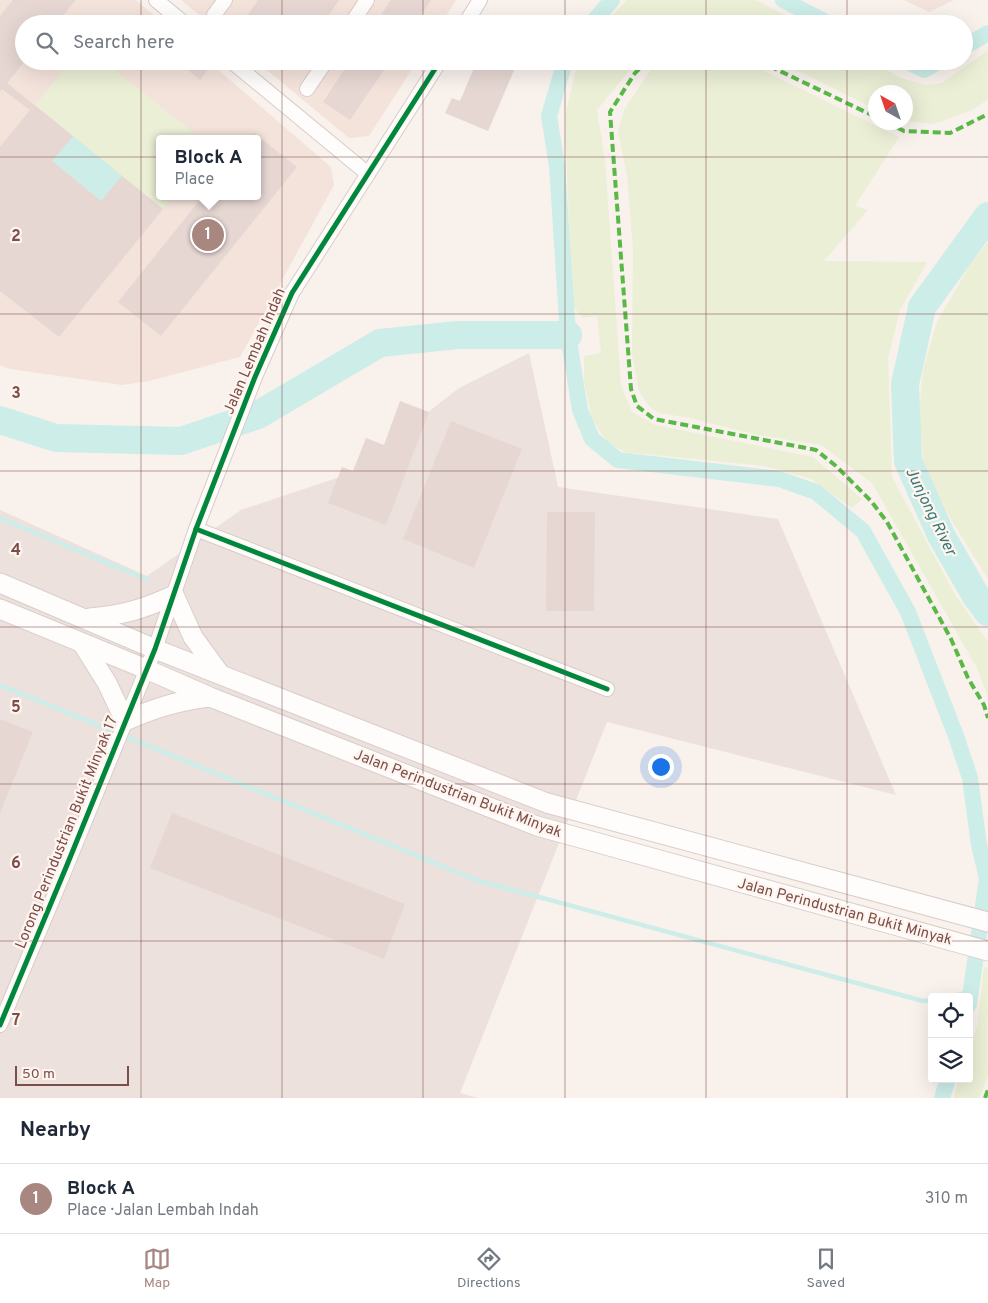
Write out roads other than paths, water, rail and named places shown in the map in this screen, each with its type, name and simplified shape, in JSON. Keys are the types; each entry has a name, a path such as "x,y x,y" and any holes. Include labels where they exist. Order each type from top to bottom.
{"main road":[{"name":"Jalan Perindustrian Bukit Minyak","path":"0,583 154,648 547,802 988,922"},
{"path":"86,618 116,616 146,608 174,595 193,637 220,674"},
{"name":"Jalan Perindustrian Bukit Minyak","path":"0,609 210,697 537,826 988,951"},
{"path":"82,643 107,683 121,729 151,710 180,701 210,697"}],"street":[{"path":"156,0 174,15"},
{"path":"215,15 225,0"},
{"path":"357,15 367,0"},
{"path":"471,15 480,0"},
{"path":"242,70 368,174"},
{"path":"307,89 320,70"},
{"name":"Jalan Lembah Indah","path":"154,648 222,460 255,377 292,293 434,70"},
{"path":"196,529 607,689"},
{"name":"Lorong Perindustrian Bukit Minyak 17","path":"0,1025 67,865 154,648"}],"water":[{"path":"73,136 122,176 101,201 52,161"}],"waterway":[{"path":"599,15 612,0"},
{"path":"783,0 812,15"},
{"path":"973,42 988,33"},
{"path":"562,70 549,116 557,166 568,335 580,410 592,439 618,460 779,479 816,492 863,531 908,612 956,736 970,778 979,845 987,878 971,993"},
{"name":"Junjong River","path":"988,216 922,307 905,384 908,461 941,535 976,596 988,612"},
{"path":"0,420 56,438 181,441 258,415 380,343 458,335 568,335"},
{"path":"0,518 148,580"},
{"path":"0,685 476,880 923,1001 928,1000"},
{"path":"966,993 971,992"},
{"path":"942,1098 947,1083"}],"place":[{"name":"Block A","path":"208,235"}]}
